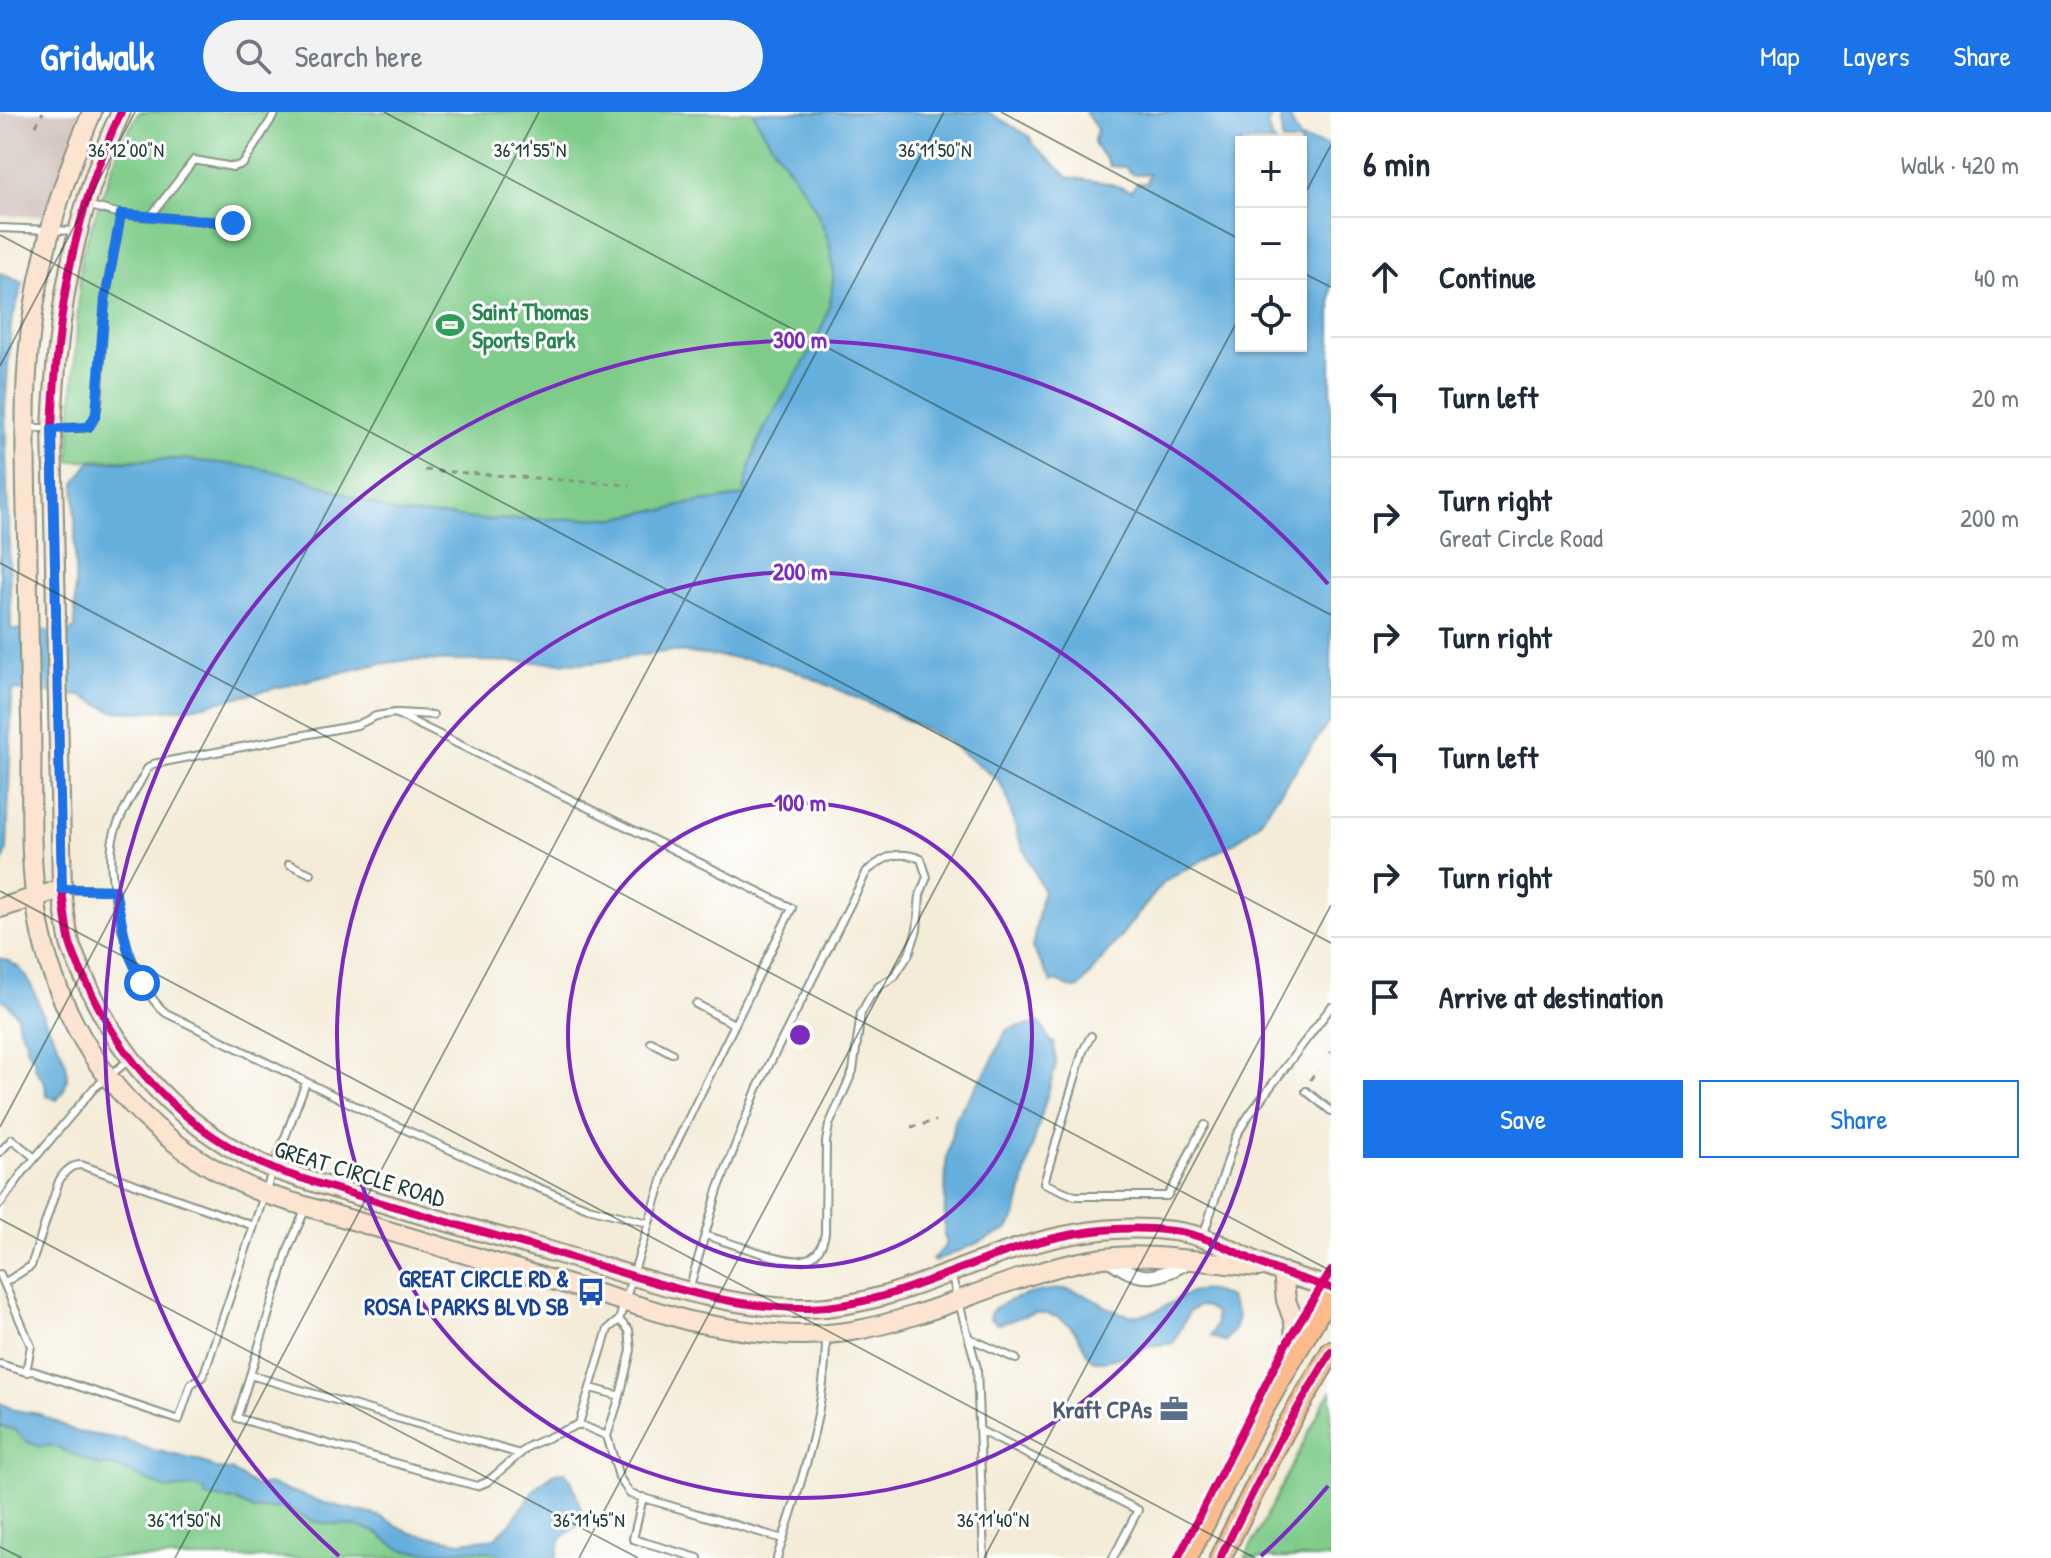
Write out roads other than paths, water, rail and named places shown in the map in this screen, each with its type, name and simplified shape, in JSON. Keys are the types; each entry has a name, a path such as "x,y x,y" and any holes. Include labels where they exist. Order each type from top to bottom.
{"main road":[{"path":"1187,1558 1248,1435 1331,1290"},
{"path":"1220,1558 1283,1433 1331,1352"}],"street":[{"name":"GREAT CIRCLE ROAD","path":"92,112 64,180 50,230 27,359 28,622 36,895 39,924 58,985 76,1026 109,1076 155,1128 219,1172 265,1194 689,1321 737,1331 781,1336 859,1330 905,1318 1057,1267 1107,1258 1150,1257 1276,1270"},
{"name":"GREAT CIRCLE ROAD","path":"121,112 76,231 55,353 52,429 62,889 66,926 77,964 109,1027 161,1095 228,1147 273,1169 633,1275 752,1305 811,1308 867,1301 1060,1236 1120,1229 1203,1236 1276,1270 1331,1290"},
{"path":"0,908 62,889"},
{"path":"1276,1270 1294,1322 1295,1354"}],"lane":[{"path":"150,217 194,160 233,167 243,164 276,112"},
{"path":"84,205 121,214 233,223"},
{"path":"25,428 89,427 96,414 105,300 121,214"},
{"path":"0,228 76,231"},
{"path":"395,713 792,908 669,1158 619,1320 608,1329 579,1424"},
{"path":"433,715 395,713 376,716 357,725 153,764 147,769 113,836 112,873 128,952 157,1007 195,1028 502,1173 588,1208 648,1223"},
{"path":"689,1290 718,1190 757,1089 867,871 891,856 905,853 921,859 927,877 920,895 917,930 909,954 894,977 879,986 870,997 861,1013 853,1071 829,1125 822,1245 811,1257 795,1261 705,1235"},
{"path":"289,864 311,874"},
{"path":"62,889 115,890"},
{"path":"696,1004 734,1024"},
{"path":"1203,1236 1236,1136 1331,1007"},
{"path":"1091,1036 1083,1051 1044,1183 1075,1196 1167,1196 1180,1179 1205,1125"},
{"path":"651,1042 672,1053"},
{"path":"0,1204 94,1088 131,1059"},
{"path":"0,1364 26,1372 33,1371 179,1420 191,1384 205,1371 273,1169 306,1082"},
{"path":"1306,1091 1331,1111"},
{"path":"0,1152 12,1139 35,1158"},
{"path":"4,1283 31,1266 59,1181 74,1166 81,1165 254,1226"},
{"path":"306,1208 289,1247 237,1418 477,1486 508,1466 529,1446 579,1424 607,1436"},
{"path":"0,1274 31,1346 26,1372"},
{"path":"951,1274 977,1368 984,1558"},
{"path":"619,1320 629,1330 631,1350 607,1436 619,1477 630,1494 783,1539"},
{"path":"777,1558 814,1431 826,1359 826,1334"},
{"path":"969,1338 1016,1359"},
{"path":"250,1375 520,1454"},
{"path":"591,1388 620,1396"},
{"path":"981,1431 1138,1510 1113,1558"},
{"path":"643,1497 633,1539 698,1558"}],"water":[{"path":"753,112 988,112 1029,136 1033,144 1068,177 1108,183 1131,191 1137,183 1147,183 1149,174 1132,174 1125,167 1109,166 1094,144 1097,129 1085,112 1271,112 1273,117 1267,124 1271,136 1235,136 1235,352 1307,352 1307,141 1331,146 1331,719 1258,824 1237,841 1164,882 1079,988 1073,989 1057,981 1052,983 1032,948 1043,890 1018,837 1006,794 998,780 944,739 913,723 798,672 763,661 670,651 592,663 408,660 373,665 191,708 140,712 113,711 82,696 12,690 7,850 0,869 0,273 23,283 11,324 5,409 11,629 69,632 75,629 75,483 90,462 181,459 253,467 300,477 398,514 481,520 619,518 743,496 759,440 818,337 833,287 832,260 818,215"},
{"path":"1280,112 1292,112 1291,121 1298,136 1282,136"},
{"path":"0,958 20,969 32,986 66,1063 67,1081 57,1100 46,1095 45,1083 26,1048 17,1015 0,998"},
{"path":"1040,1022 1051,1043 1054,1042 1056,1065 1016,1216 1007,1230 934,1262 932,1259 944,1248 946,1240 946,1163 955,1118 989,1067 1006,1031"},
{"path":"1064,1289 1131,1315 1154,1312 1192,1292 1215,1292 1229,1298 1238,1316 1234,1330 1225,1342 1211,1336 1216,1324 1215,1313 1199,1306 1189,1312 1173,1344 1154,1346 1105,1361 1090,1358 1073,1329 1054,1316 1033,1313 998,1324 989,1318 998,1306 1016,1298"},
{"path":"0,1403 14,1410 39,1414 77,1432 127,1440 146,1448 200,1461 216,1469 231,1470 255,1486 269,1484 325,1503 379,1516 411,1533 461,1542 495,1538 510,1524 537,1486 555,1473 565,1472 585,1519 561,1539 556,1558 505,1558 495,1553 471,1550 428,1552 402,1549 370,1530 320,1523 289,1507 254,1510 234,1500 206,1497 205,1490 194,1487 167,1489 112,1465 102,1467 52,1445 41,1447 26,1441 15,1430 0,1426"}],"place":[{"name":"Saint Thomas Sports Park","path":"450,325"},
{"name":"GREAT CIRCLE RD & ROSA L PARKS BLVD SB","path":"591,1292"},
{"name":"Kraft CPAs","path":"1174,1409"}]}
